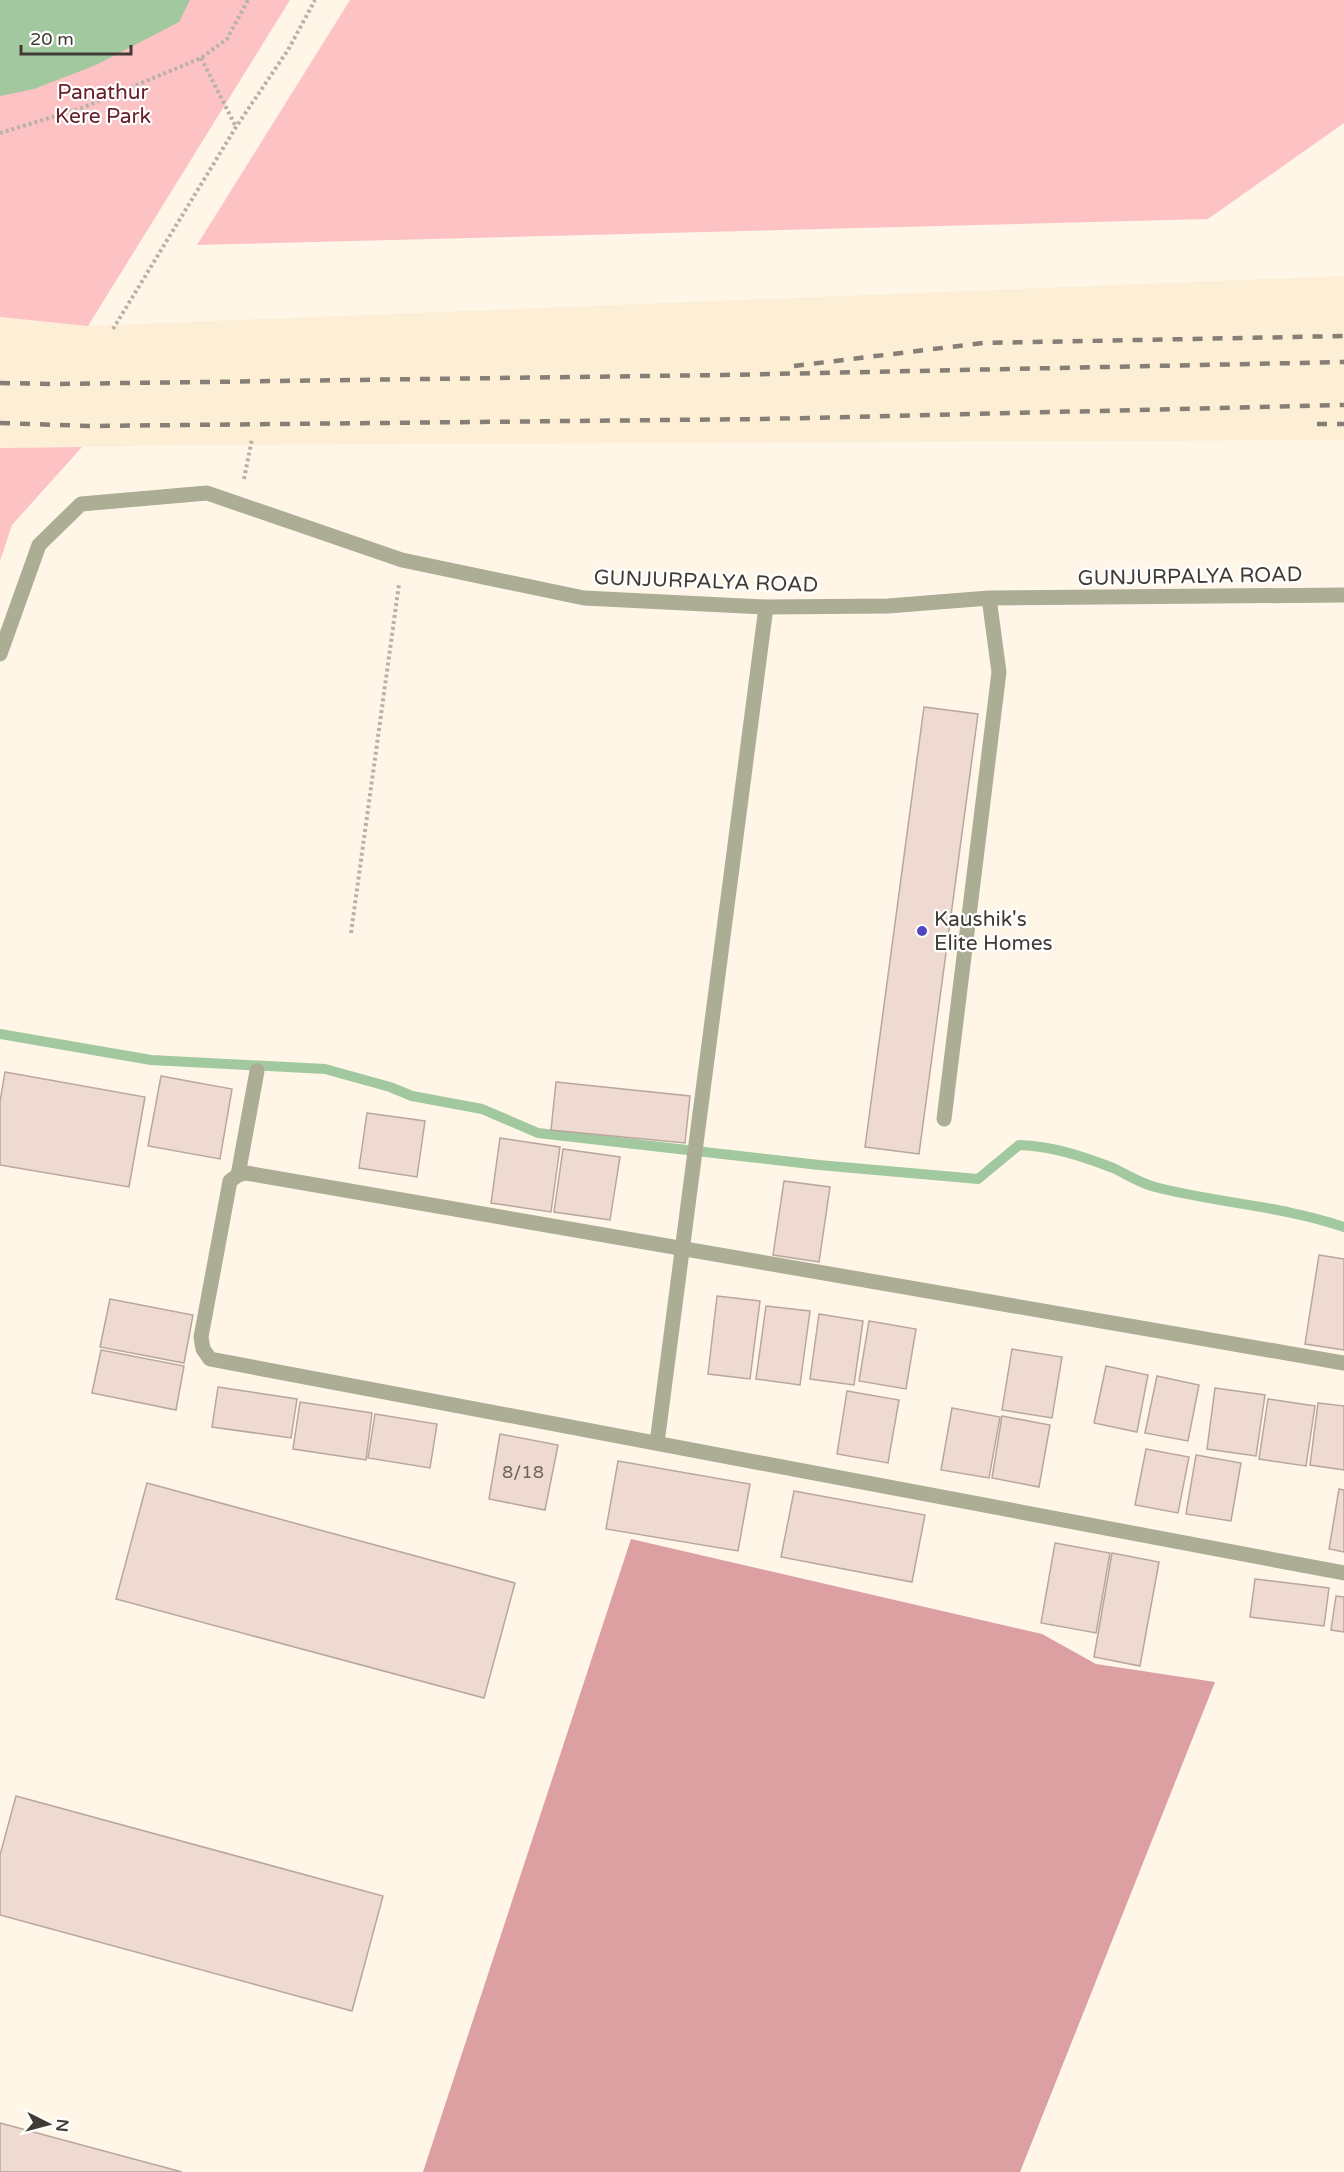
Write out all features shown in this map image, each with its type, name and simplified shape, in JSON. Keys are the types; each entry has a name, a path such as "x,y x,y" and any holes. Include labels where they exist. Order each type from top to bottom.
{"street":[{"name":"GUNJURPALYA ROAD","path":"0,654 39,545 81,504 207,493 402,560 584,598 766,607 888,606 989,598 1344,595"},
{"path":"944,1119 999,672 989,598"},
{"path":"657,1443 766,607"},
{"path":"238,1175 257,1071"},
{"path":"1344,1364 246,1173 230,1181 201,1337 203,1349 210,1359 1344,1573"}],"path":[{"path":"0,133 82,108 201,58 227,39 248,0"},
{"path":"112,329 236,127 288,50 315,0"},
{"path":"201,58 236,127"},
{"path":"244,477 252,439"},
{"path":"351,933 402,560"}],"shaded area":[{"path":"0,0 190,0 179,22 96,65 34,89 0,96"},
{"path":"1344,276 1344,440 0,448 0,317 88,326"},
{"path":"631,1539 1042,1634 1096,1664 1215,1682 1020,2172 423,2172"}],"green space":[{"name":"Panathur Kere Park","path":"0,0 290,0 88,326 0,317"},
{"path":"350,0 1344,0 1344,123 1208,219 197,245"},
{"path":"82,447 12,525 0,561 0,448"}],"building":[{"name":"Kaushik's Elite Homes","path":"924,707 978,714 919,1154 865,1147"},
{"path":"5,1072 145,1097 129,1187 0,1165 0,1102"},
{"path":"161,1076 232,1089 220,1159 148,1146"},
{"path":"556,1082 690,1096 685,1143 551,1130"},
{"path":"367,1113 425,1121 417,1177 359,1168"},
{"path":"500,1138 560,1147 551,1212 491,1203"},
{"path":"563,1149 620,1157 610,1220 554,1212"},
{"path":"784,1181 830,1187 819,1262 773,1255"},
{"path":"1319,1255 1344,1259 1344,1350 1305,1344"},
{"path":"717,1296 760,1301 750,1379 708,1374"},
{"path":"110,1299 193,1315 184,1363 100,1347"},
{"path":"766,1306 810,1311 800,1385 756,1379"},
{"path":"819,1314 863,1321 854,1385 810,1379"},
{"path":"869,1321 916,1329 906,1389 859,1381"},
{"path":"1012,1349 1062,1357 1052,1418 1002,1410"},
{"path":"101,1350 184,1366 176,1410 92,1393"},
{"path":"1106,1366 1148,1375 1137,1432 1094,1423"},
{"path":"1157,1376 1199,1385 1188,1441 1145,1433"},
{"path":"218,1387 297,1399 291,1438 212,1427"},
{"path":"1215,1388 1265,1395 1256,1456 1207,1449"},
{"path":"847,1391 899,1400 888,1463 837,1454"},
{"path":"1268,1399 1315,1406 1306,1466 1259,1459"},
{"path":"300,1402 372,1413 366,1460 293,1449"},
{"path":"1318,1403 1344,1406 1344,1470 1310,1465"},
{"path":"952,1408 1000,1417 989,1478 941,1470"},
{"path":"375,1414 437,1424 430,1468 368,1458"},
{"path":"1002,1416 1050,1425 1039,1487 992,1478"},
{"path":"500,1434 558,1445 545,1510 489,1499"},
{"path":"1146,1449 1189,1457 1178,1513 1135,1505"},
{"path":"1196,1455 1241,1463 1231,1521 1186,1514"},
{"path":"618,1461 750,1484 738,1551 606,1529"},
{"path":"147,1483 515,1583 484,1698 116,1599"},
{"path":"1339,1489 1344,1490 1344,1552 1329,1549"},
{"path":"794,1491 925,1515 912,1582 781,1557"},
{"path":"1055,1543 1110,1553 1096,1633 1041,1623"},
{"path":"1112,1553 1159,1562 1140,1666 1094,1657"},
{"path":"1255,1579 1329,1588 1324,1626 1250,1617"},
{"path":"1336,1596 1344,1597 1344,1632 1331,1630"},
{"path":"16,1796 383,1896 352,2011 0,1915 0,1855"},
{"path":"0,2123 182,2172 0,2172"}],"waterway":[{"path":"0,1034 151,1060 325,1069 390,1087 412,1096 482,1109 538,1133 819,1165 978,1179 1019,1145 1043,1147 1090,1159 1155,1187 1274,1209 1344,1227"}],"railway":[{"path":"794,366 983,343 1344,336"},
{"path":"0,383 723,375 1344,362"},
{"path":"0,423 89,426 764,419 1344,405"},
{"path":"1317,424 1344,424"}],"place":[{"name":"Kaushik's Elite Homes","path":"922,931"}]}
